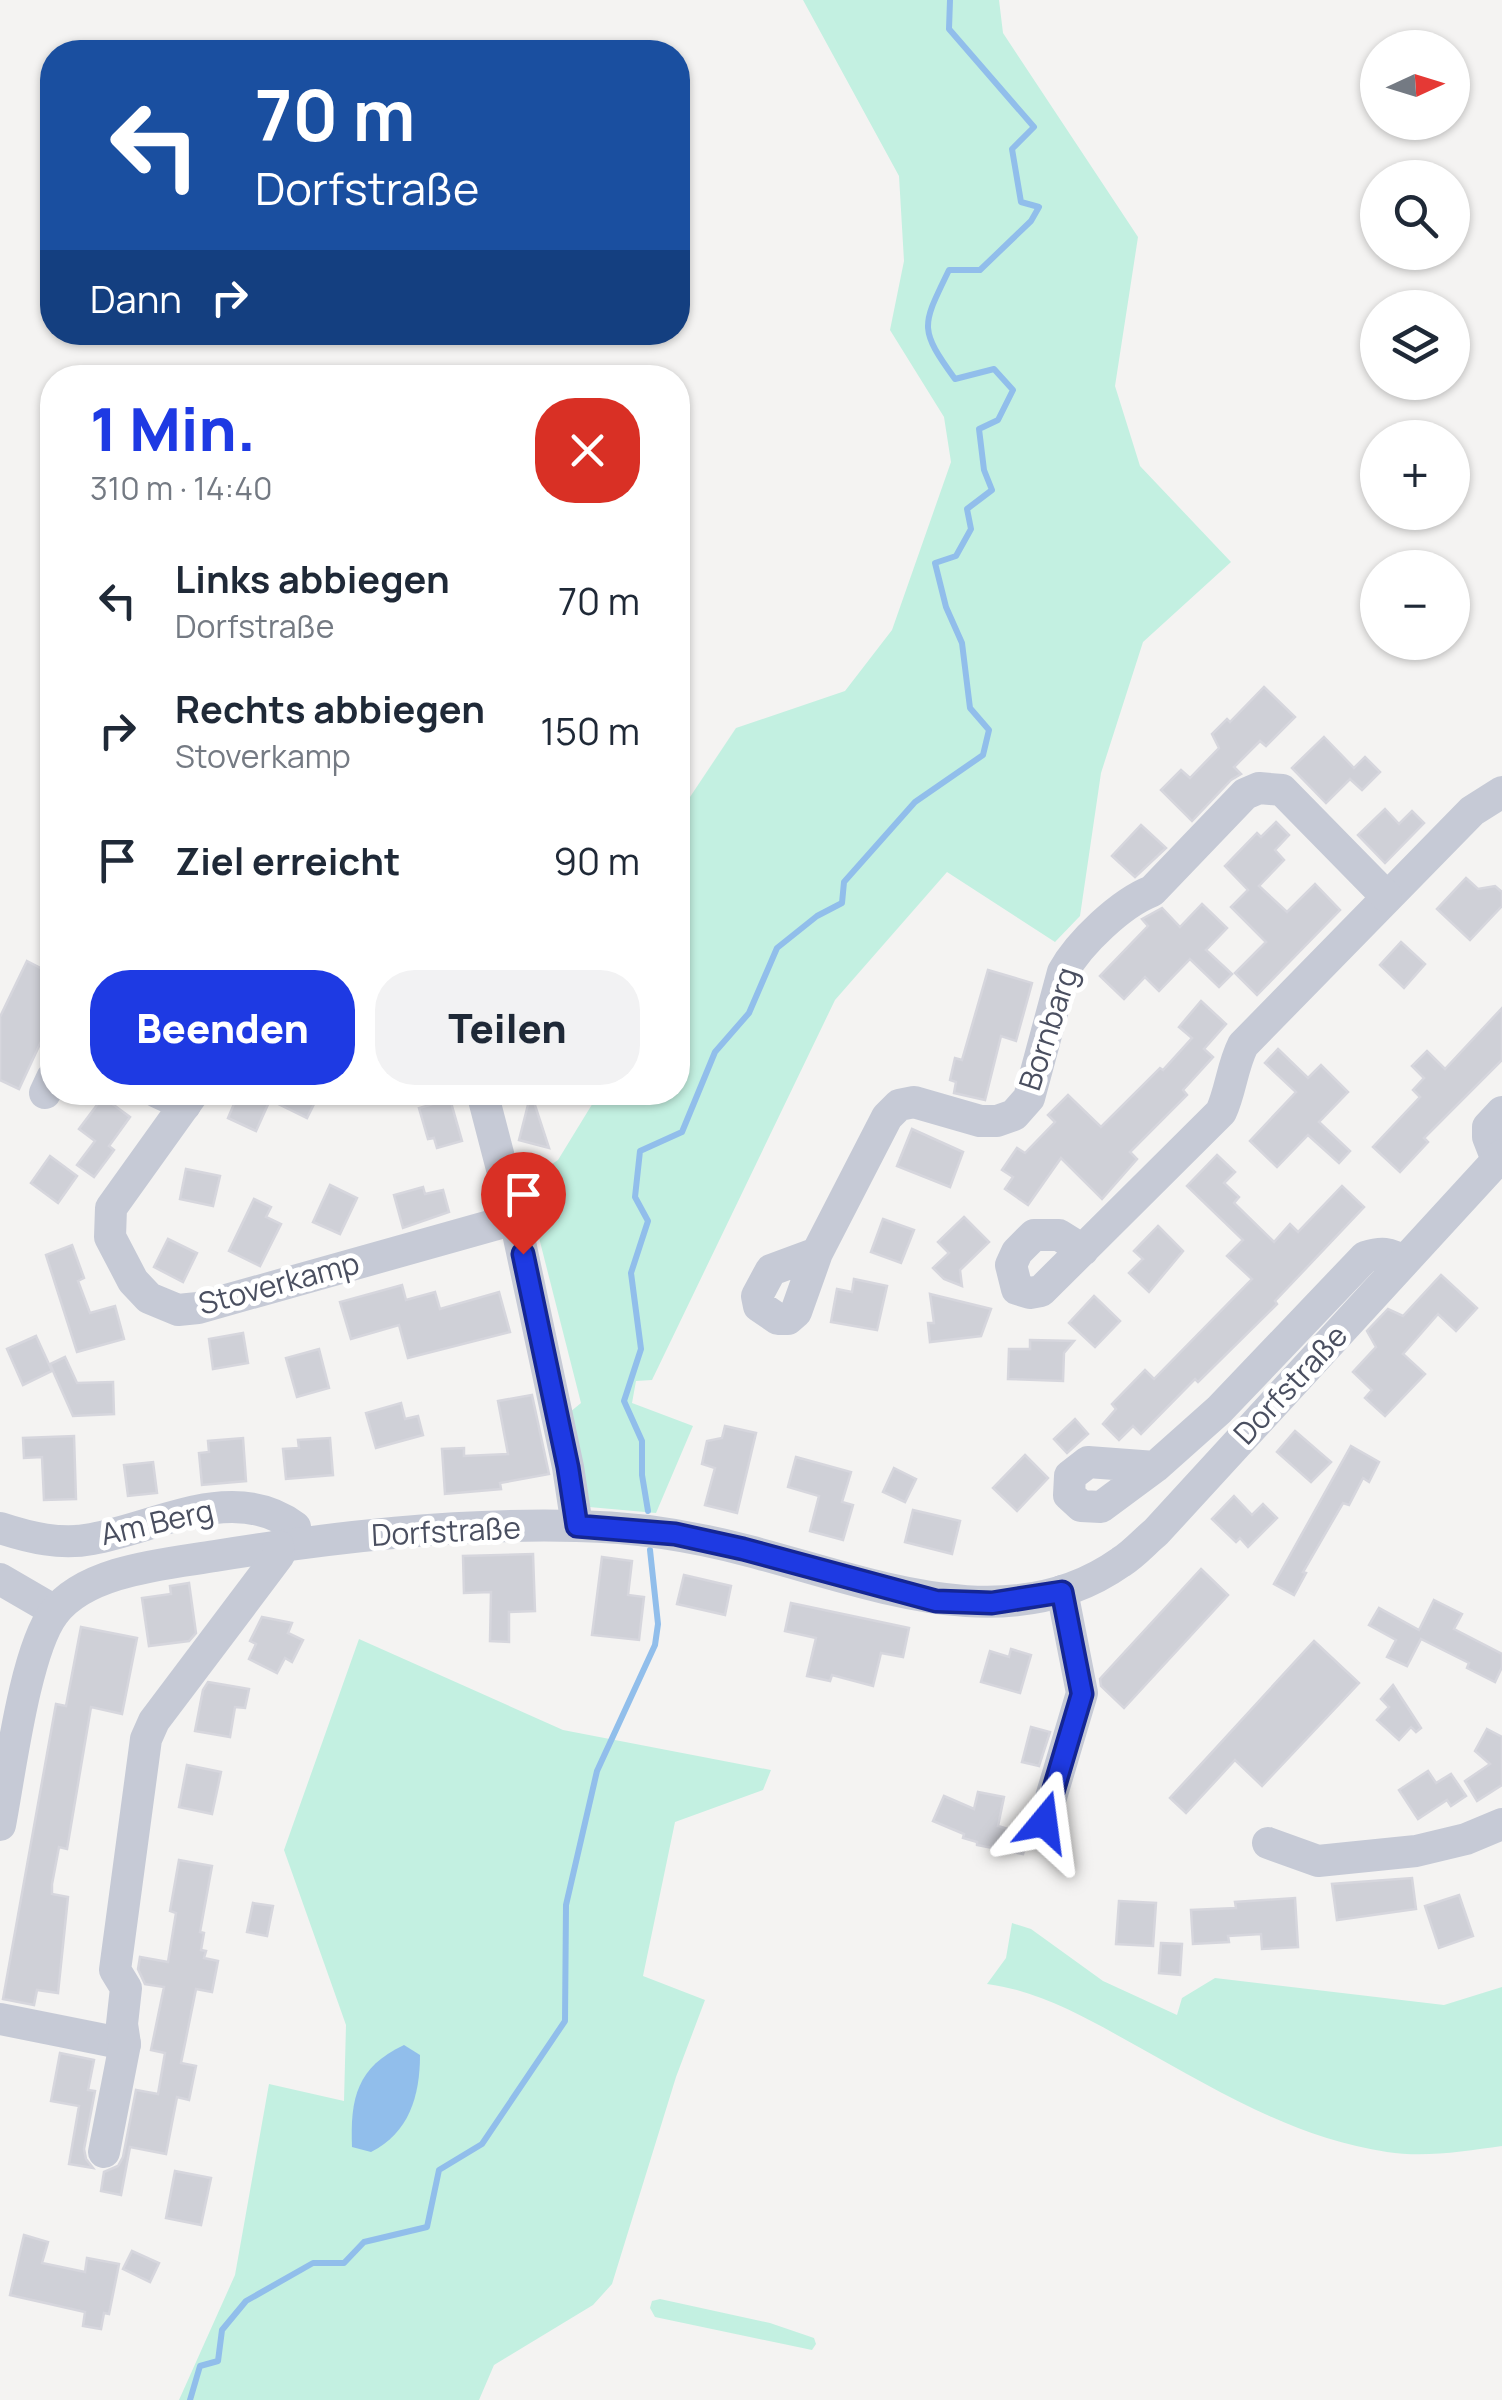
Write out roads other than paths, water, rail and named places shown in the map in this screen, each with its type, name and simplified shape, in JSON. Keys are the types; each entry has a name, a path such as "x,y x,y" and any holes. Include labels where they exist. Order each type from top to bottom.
{"street":[{"name":"Bornbarg","path":"818,1253 887,1116 899,1104 914,1102 980,1122 1014,1114 1029,1098 1062,972 1070,959 1133,898 1152,892 1245,794 1260,788 1282,790 1386,896"},
{"path":"1083,1250 1221,1112 1242,1045 1472,811 1502,792"},
{"name":"Stoverkamp","path":"174,1105 111,1208 110,1236 133,1281 149,1298 164,1306 178,1310 198,1308 516,1219"},
{"path":"485,1105 516,1219 577,1526"},
{"path":"1499,1158 1488,1137 1488,1126 1502,1112"},
{"name":"Dorfstraße","path":"54,1612 76,1593 105,1579 141,1568 290,1539 577,1526 675,1534 936,1601 992,1603 1062,1592 1123,1562 1156,1532 1499,1158"},
{"path":"1155,1467 1219,1410 1365,1257 1380,1252 1403,1262"},
{"name":"Am Berg","path":"0,1528 47,1541 90,1540 216,1507 244,1505 279,1515 290,1539"},
{"path":"104,2152 125,2044 122,2024 126,1988 114,1970 146,1740 154,1721 290,1539"},
{"path":"0,1579 54,1612 34,1656 14,1687 0,1825"},
{"path":"1044,1822 1082,1694 1062,1592"},
{"path":"1268,1844 1318,1860 1416,1851 1466,1839 1502,1824"},
{"path":"0,2019 125,2044"}],"water":[{"path":"404,2045 420,2055 418,2085 410,2112 395,2135 371,2152 352,2147 355,2099 366,2074"}],"waterway":[{"path":"648,1511 642,1441 624,1401 641,1349 631,1273 648,1221 635,1197 640,1151 682,1132 715,1052 749,1013 777,948 817,916 842,903 844,882 915,802 983,755 989,730 970,708 962,643 946,607 935,563 956,556 971,529 967,509 992,490 984,470 979,429 998,420 1013,390 994,369 955,379 935,348 928,326 933,303 949,270 980,270 1031,221 1039,207 1021,202 1012,149 1034,127 949,29 950,0"},
{"path":"190,2400 200,2366 218,2361 222,2330 246,2301 313,2263 344,2263 364,2242 427,2227 439,2170 482,2144 565,2021 566,1905 597,1771 655,1645 658,1624 650,1550"}]}
